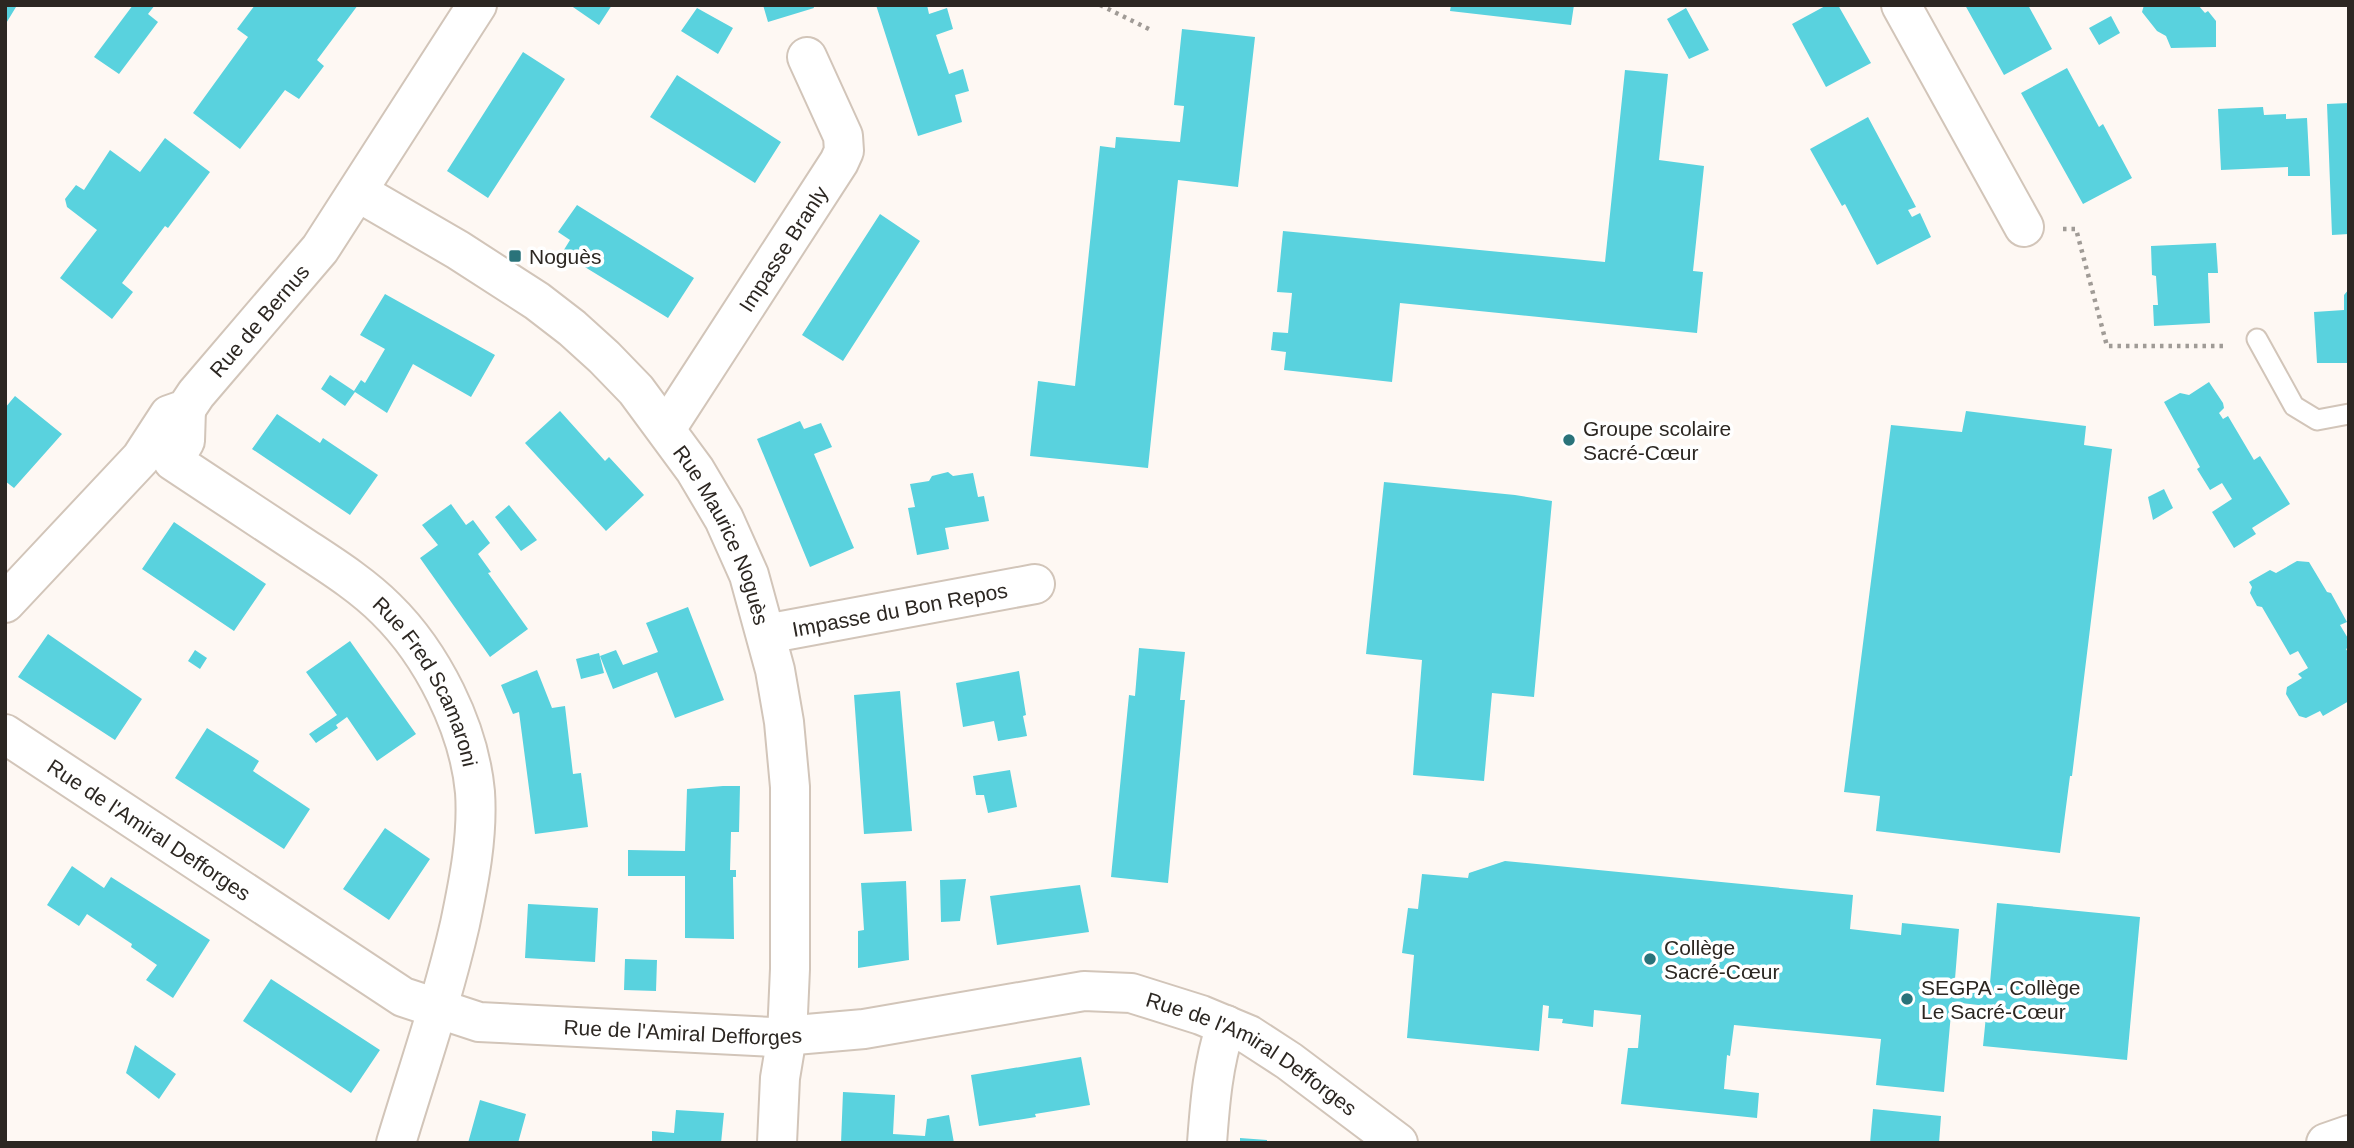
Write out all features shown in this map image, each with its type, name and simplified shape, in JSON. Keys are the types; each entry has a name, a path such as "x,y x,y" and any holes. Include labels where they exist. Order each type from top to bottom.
{"street":[{"name":"Rue de Bernus","path":"5,603 157,459 169,415 186,409 320,249 477,5"},
{"path":"1901,5 2024,227"},
{"name":"Impasse Branly","path":"666,429 844,151 843,136 807,57"},
{"name":"Rue Maurice Noguès","path":"358,192 458,250 537,301 572,328 636,390 695,470 723,519 749,575 766,634 785,722 790,787 790,969 777,1143"},
{"name":"Rue Fred Scamaroni","path":"157,459 347,576 385,608 426,656 450,703 465,745 475,791 474,846 453,954 396,1143"},
{"name":"Impasse du Bon Repos","path":"766,634 1035,584"},
{"name":"Rue de l'Amiral Defforges","path":"5,734 403,997 437,1010 479,1022 711,1035 787,1036 864,1029 1097,991 1131,993 1249,1035 1289,1061 1398,1143"},
{"path":"1207,1143 1211,1088 1226,1025"},
{"path":"2326,1143 2349,1136"}],"lane":[{"path":"2257,339 2294,406 2317,420 2349,414"}],"path":[{"path":"1100,5 1152,30"},
{"path":"2024,227 2076,229 2107,346 2233,346 2257,339"}],"building":[{"path":"5,5 16,7 5,25"},
{"path":"133,5 155,5 148,14 158,22 119,74 94,57"},
{"path":"255,5 358,5 317,60 324,66 299,99 285,90 240,149 193,113 248,37 237,29"},
{"path":"570,5 612,5 599,25"},
{"path":"763,5 813,5 814,8 768,22"},
{"path":"876,5 927,5 929,14 947,8 953,29 936,35 949,74 963,69 969,91 955,95 962,122 918,136"},
{"path":"1451,5 1574,5 1571,25 1450,11"},
{"path":"1827,5 1838,5 1871,63 1826,87 1792,24"},
{"path":"1965,5 2028,5 2052,49 2004,75"},
{"path":"2144,5 2198,5 2205,13 2208,11 2216,21 2216,47 2171,48 2166,36 2157,31 2142,12"},
{"path":"697,8 733,28 718,54 681,31"},
{"path":"1686,8 1709,50 1689,59 1667,19"},
{"path":"2111,16 2120,33 2099,45 2089,28"},
{"path":"1182,29 1255,37 1238,187 1178,180 1148,468 1030,456 1038,381 1075,386 1100,146 1115,148 1116,137 1180,142 1184,106 1174,105"},
{"path":"523,52 565,79 488,198 447,171"},
{"path":"2067,68 2099,127 2103,124 2132,178 2083,204 2021,93"},
{"path":"1625,70 1668,74 1659,160 1704,166 1693,271 1703,272 1697,333 1400,303 1392,382 1284,370 1286,352 1271,350 1273,332 1288,333 1292,293 1277,292 1283,231 1605,262"},
{"path":"677,75 781,142 755,183 650,117"},
{"path":"2349,103 2349,234 2332,235 2327,104"},
{"path":"2263,107 2264,115 2286,114 2286,119 2307,118 2310,176 2288,176 2288,167 2221,170 2218,109"},
{"path":"1868,117 1916,207 1908,210 1912,217 1920,213 1931,237 1877,265 1845,204 1842,206 1810,149"},
{"path":"165,138 210,172 122,283 133,292 112,319 60,278 97,230 67,207 65,199 76,185 84,190 110,150 140,172"},
{"path":"577,205 694,278 668,318 562,253 570,240 558,232"},
{"path":"880,214 920,241 843,361 802,335"},
{"path":"2216,243 2218,273 2208,273 2210,323 2154,326 2153,305 2158,305 2156,276 2152,275 2151,246"},
{"path":"2349,289 2349,363 2317,363 2314,312 2344,310 2344,295"},
{"path":"385,294 495,355 471,397 413,364 387,413 355,392 345,406 321,389 330,375 354,391 361,380 365,383 385,349 360,335"},
{"path":"2209,382 2223,403 2224,408 2219,413 2223,419 2228,416 2254,460 2260,456 2290,504 2252,528 2256,534 2234,548 2212,512 2232,499 2222,483 2210,490 2164,402 2180,393 2189,395"},
{"path":"15,396 62,434 14,488 5,481 5,408"},
{"path":"560,411 605,461 609,457 644,495 606,531 525,443"},
{"path":"1966,411 2086,426 2084,445 2112,449 2060,853 1876,831 1880,796 1844,792 1891,425 1962,432"},
{"path":"277,414 320,443 323,438 378,475 350,515 252,449"},
{"path":"800,421 804,429 821,423 832,447 814,454 854,548 810,567 757,439"},
{"path":"948,472 953,476 973,473 978,497 984,496 989,521 945,528 949,549 917,555 908,508 915,507 910,484 929,481 932,476"},
{"path":"1384,482 1552,501 1534,697 1492,693 1484,781 1413,775 1422,660 1366,654"},
{"path":"2164,489 2173,508 2153,520 2148,497"},
{"path":"451,504 466,525 473,520 490,543 478,554 491,572 488,573 528,629 490,657 420,558 438,545 422,525"},
{"path":"509,505 537,540 521,551 495,517"},
{"path":"174,522 266,584 234,631 142,569"},
{"path":"2297,561 2309,562 2327,592 2331,593 2347,622 2340,625 2349,640 2349,647 2346,649 2349,654 2349,701 2323,716 2320,711 2306,718 2299,716 2286,694 2287,687 2302,678 2298,674 2308,668 2298,651 2290,655 2262,607 2257,606 2250,593 2252,587 2249,582 2270,570 2276,573"},
{"path":"688,607 724,700 675,718 657,672 613,689 600,656 616,650 623,665 658,652 646,623"},
{"path":"48,634 142,699 115,740 18,677"},
{"path":"350,641 416,734 377,761 347,717 336,725 338,728 316,743 309,734 337,715 306,672"},
{"path":"1139,648 1185,652 1180,700 1185,700 1168,883 1111,877 1129,695 1135,696"},
{"path":"195,650 207,658 200,669 188,661"},
{"path":"599,653 604,673 581,679 576,659"},
{"path":"537,670 552,708 565,706 573,774 581,773 588,827 535,834 519,712 513,714 501,685"},
{"path":"1019,671 1027,736 998,741 994,721 963,727 956,683"},
{"path":"900,691 912,831 864,834 854,695"},
{"path":"207,728 259,761 253,771 310,809 284,849 175,778"},
{"path":"1010,770 1017,807 988,813 984,795 976,795 973,776"},
{"path":"740,786 739,832 731,832 730,870 736,870 736,877 733,877 734,939 685,938 685,876 628,876 628,850 685,851 687,789"},
{"path":"385,828 430,859 389,920 343,889"},
{"path":"1505,861 1853,895 1850,929 1901,935 1902,923 1959,929 1955,979 1990,983 1997,903 2140,917 2127,1060 1983,1046 1987,1006 1952,1002 1944,1092 1876,1085 1881,1039 1734,1025 1730,1056 1727,1055 1724,1089 1759,1093 1757,1118 1621,1104 1628,1048 1638,1048 1641,1015 1594,1010 1593,1027 1562,1023 1563,1019 1548,1018 1549,1006 1543,1005 1539,1051 1407,1038 1414,955 1402,953 1408,908 1418,909 1422,874 1468,878 1469,873"},
{"path":"72,866 104,888 111,877 210,940 173,998 146,980 157,965 131,947 132,944 87,914 79,926 47,905"},
{"path":"966,879 960,921 941,922 940,880"},
{"path":"906,881 909,960 858,968 858,931 864,930 861,883"},
{"path":"1080,885 1089,932 997,945 990,896"},
{"path":"528,904 598,908 595,962 525,958"},
{"path":"625,959 657,960 656,991 624,990"},
{"path":"271,979 380,1050 351,1093 243,1021"},
{"path":"135,1045 176,1074 159,1099 126,1073"},
{"path":"1081,1057 1090,1105 979,1126 971,1075"},
{"path":"843,1092 895,1095 893,1134 925,1136 927,1119 949,1115 954,1143 841,1143"},
{"path":"480,1100 526,1114 518,1143 468,1143"},
{"path":"1873,1109 1941,1116 1939,1143 1870,1143"},
{"path":"676,1110 724,1113 721,1143 652,1143 652,1131 674,1133"},
{"path":"1240,1138 1267,1140 1267,1143 1240,1143"}],"place":[{"name":"Noguès","path":"515,256"},
{"name":"Groupe scolaire Sacré-Cœur","path":"1569,440"},
{"name":"Collège Sacré-Cœur","path":"1650,959"},
{"name":"SEGPA - Collège Le Sacré-Cœur","path":"1907,999"}]}
